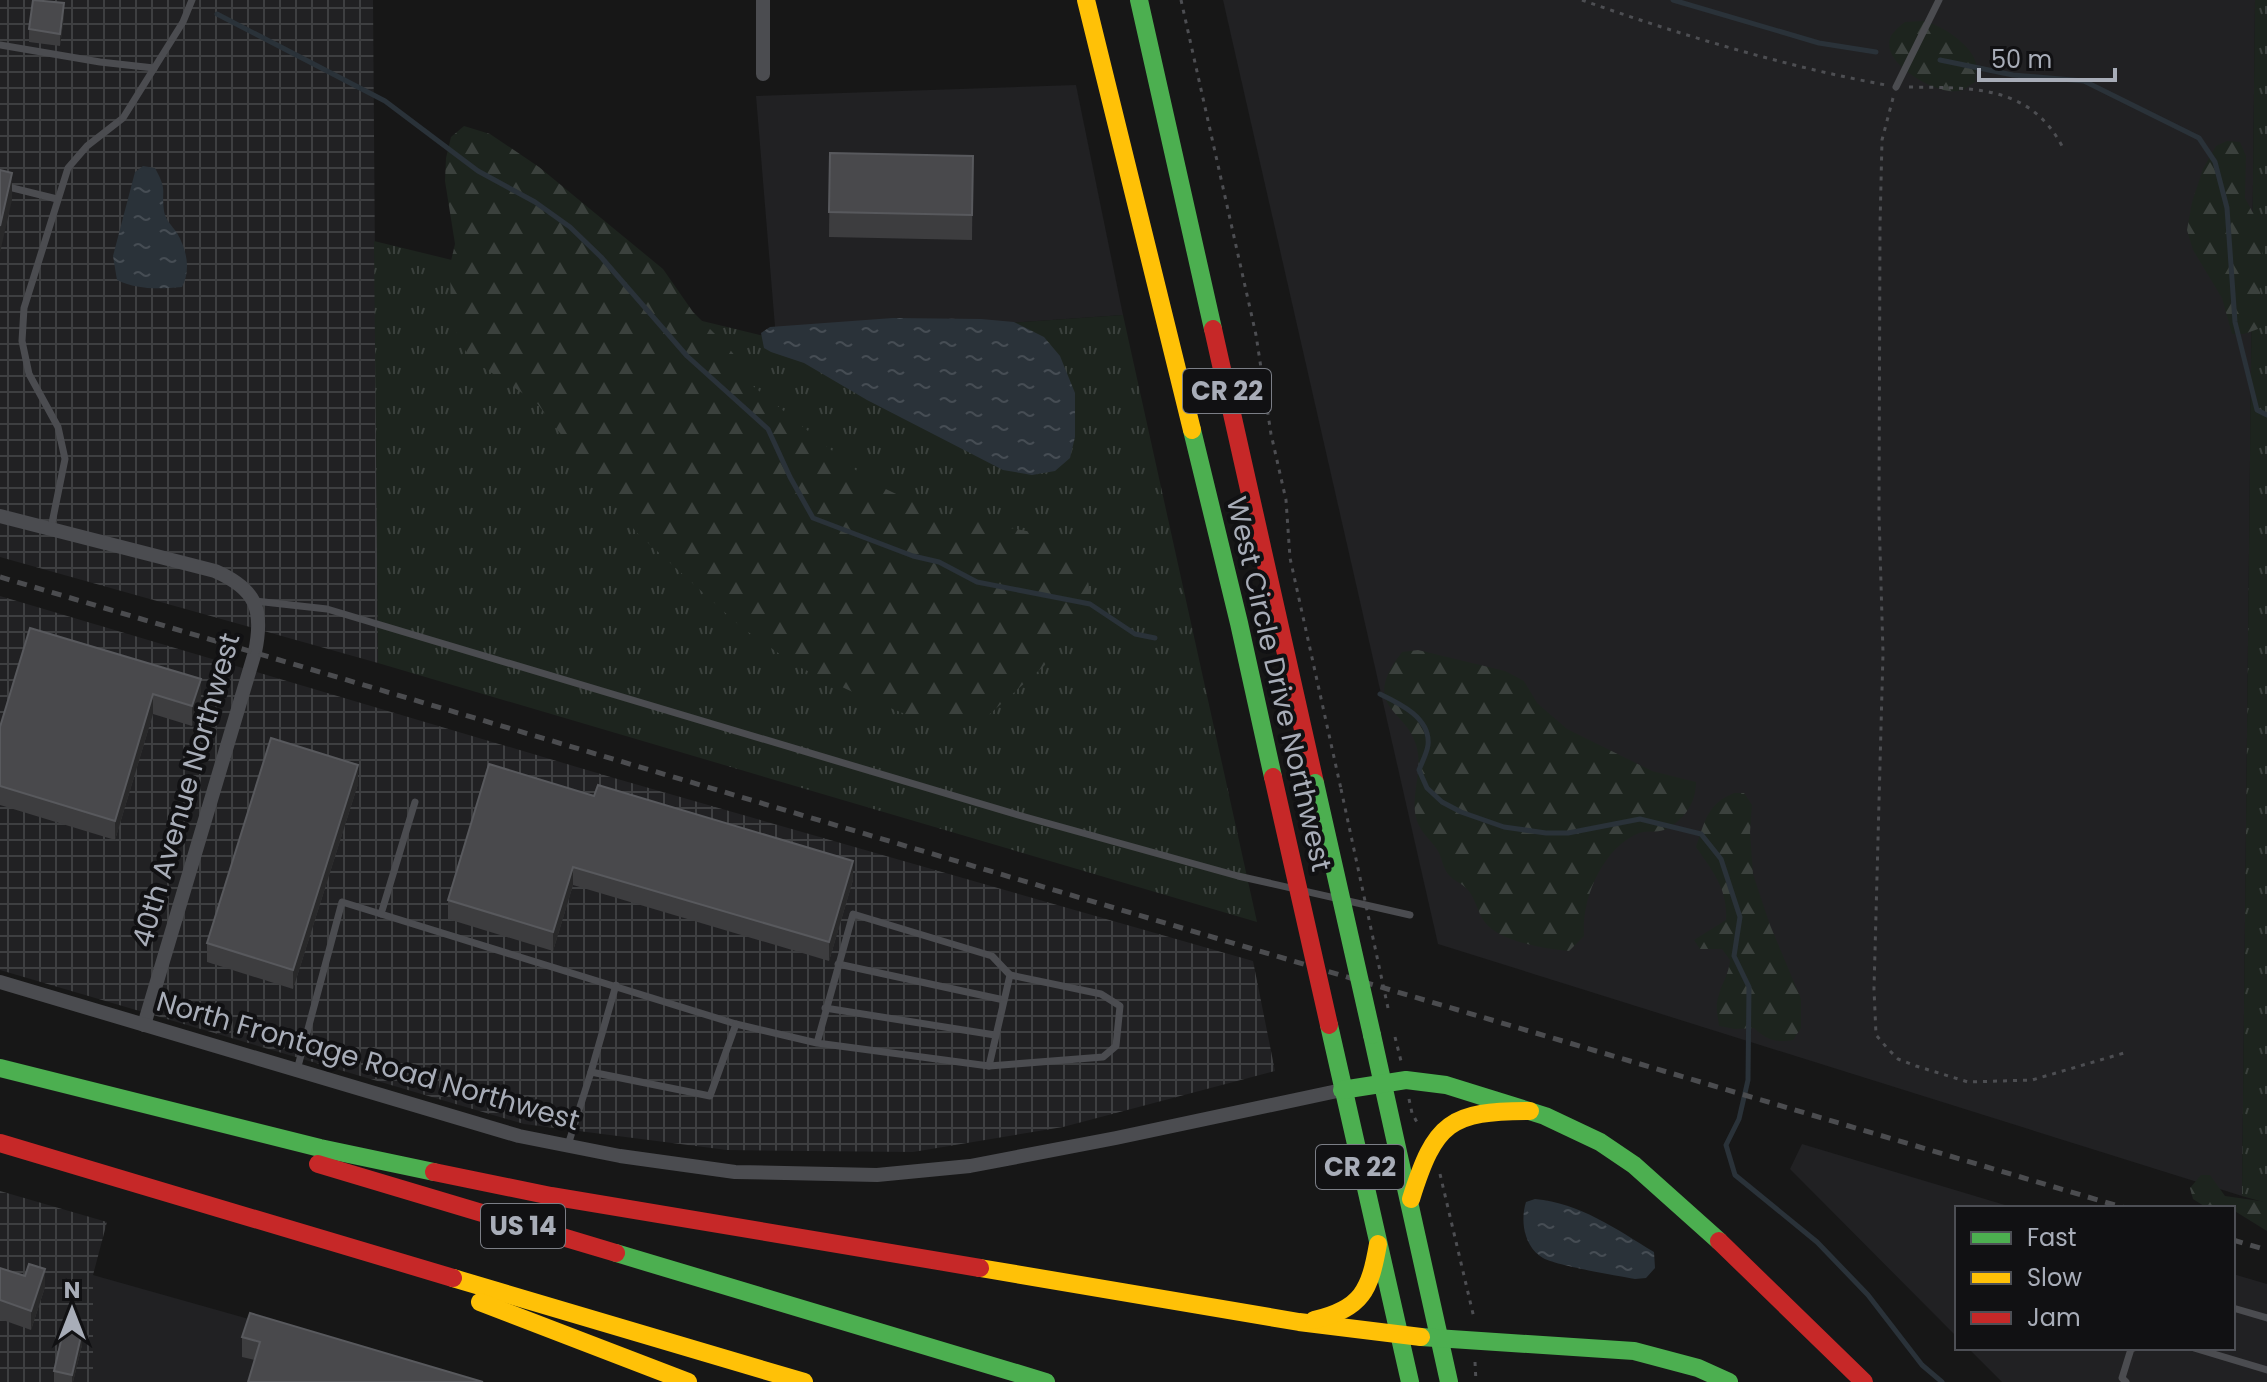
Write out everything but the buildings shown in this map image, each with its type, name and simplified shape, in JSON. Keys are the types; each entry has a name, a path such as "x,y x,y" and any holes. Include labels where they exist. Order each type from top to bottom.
{"main road":[{"name":"West Circle Drive Northwest","path":"1086,0 1239,623 1410,1382"},
{"name":"West Circle Drive Northwest","path":"1139,0 1449,1382"},
{"path":"0,1070 335,1152 454,1177 1299,1322 1440,1339 1634,1351 1675,1361 1729,1382"},
{"name":"US 14","path":"0,1070 1046,1382"},
{"path":"1342,1090 1406,1080 1446,1085 1567,1125 1634,1165 1754,1273 1864,1382"},
{"path":"1409,1204 1424,1157 1441,1130 1453,1121 1479,1111 1530,1111"},
{"name":"US 14","path":"0,1143 804,1382"},
{"path":"290,1229 688,1382"},
{"path":"1299,1322 1335,1317 1356,1305 1369,1283 1378,1244"}],"street":[{"path":"763,0 763,74"},
{"name":"40th Avenue Northwest","path":"0,516 215,571 232,579 255,601 260,628 255,652 144,1025"},
{"name":"North Frontage Road Northwest","path":"0,982 486,1127 568,1147 735,1172 825,1175 902,1173 1004,1161 1342,1090"}],"lane":[{"path":"51,528 65,459 58,427 29,374 22,341 24,308 68,168 87,146 123,118 183,22 192,0"},
{"path":"1896,87 1939,0"},
{"path":"0,45 154,68"},
{"path":"0,185 57,199"},
{"path":"255,601 327,609 1018,815 1238,876 1410,915"},
{"path":"381,914 415,802"},
{"path":"297,1070 342,902 736,1024 817,1043 989,1066 1103,1057 1116,1046 1120,1006 1101,994 1010,975 992,956 853,914 817,1043"},
{"path":"838,964 1004,1000"},
{"path":"989,1066 1010,975"},
{"path":"568,1147 616,985"},
{"path":"825,1008 995,1035"},
{"path":"591,1072 710,1096 736,1024"},
{"path":"2235,1309 2267,1318"},
{"path":"2131,1350 2124,1380 2135,1382"},
{"path":"2201,1350 2267,1370 2264,1382"}],"path":[{"path":"1181,0 1256,335 1271,434 1286,500 1290,558 1391,1020"},
{"path":"1582,0 1766,56 1896,87 1979,89 2017,101 2035,111 2052,128 2062,146"},
{"path":"1896,87 1882,140 1879,514 1883,653 1874,989 1876,1035 1898,1059 1968,1082 2032,1080 2124,1053"},
{"path":"1440,1166 1442,1190 1474,1317 1476,1382"}],"shaded area":[{"path":"0,0 373,0 378,663 0,557"},
{"path":"1223,0 2255,0 2242,1196 1438,944"},
{"path":"1076,85 1123,315 776,339 756,96"},
{"path":"0,596 614,778 1253,961 1275,1071 1063,1127 913,1152 727,1150 524,1124 0,970"},
{"path":"1802,1144 2008,1206 1955,1206 1955,1335 1790,1169"},
{"path":"0,1191 107,1222 93,1275 93,1382 0,1382"},
{"path":"93,1275 473,1382 93,1382"},
{"path":"2235,1275 2267,1284 2267,1382 2002,1382 1970,1350 2235,1350"}],"green space":[{"path":"2255,0 2267,0 2267,1203 2242,1196"},
{"path":"1923,21 1946,31 1968,49 1976,63 1975,82 1960,91 1948,91 1924,82 1901,66 1889,46 1891,36 1905,22"},
{"path":"464,126 490,134 539,167 663,269 693,312 728,347 749,374 753,386 869,481 938,514 1042,534 1070,555 1088,576 1090,604 1044,666 983,720 926,722 797,666 741,627 636,532 536,402 469,358 451,321 450,265 455,244 445,181 446,158 451,137"},
{"path":"2227,141 2240,142 2246,156 2245,198 2259,224 2263,251 2258,274 2261,301 2258,329 2244,334 2232,334 2222,298 2193,250 2187,230 2203,169 2216,146"},
{"path":"374,241 776,339 1123,315 1257,922 378,663"},
{"path":"1418,650 1505,671 1524,681 1537,703 1567,729 1652,771 1696,782 1691,804 1677,822 1664,830 1642,832 1614,850 1590,892 1584,936 1569,951 1524,943 1491,928 1484,921 1470,893 1446,872 1438,851 1419,825 1415,813 1418,754 1414,739 1386,699 1384,687 1389,672 1402,652"},
{"path":"1734,793 1744,793 1752,805 1753,874 1770,925 1801,999 1801,1028 1793,1040 1772,1040 1754,1028 1719,1026 1717,1001 1730,960 1722,949 1700,949 1694,940 1726,920 1722,890 1696,847 1712,808"},
{"path":"2201,1175 2210,1175 2225,1196 2267,1202 2267,1231 2235,1211 2235,1206 2204,1206 2193,1199 2190,1188"}],"water":[{"path":"143,166 155,168 159,176 165,214 183,246 187,267 182,287 141,287 117,280 113,256 135,172"},
{"path":"893,318 1014,322 1044,337 1060,356 1075,393 1075,437 1070,458 1055,471 1032,475 1003,470 867,400 804,363 771,352 764,348 761,333 770,327"},
{"path":"1535,1199 1582,1211 1612,1226 1654,1252 1655,1268 1646,1278 1635,1279 1543,1258 1531,1247 1525,1233 1523,1217 1526,1202"}],"waterway":[{"path":"1673,0 1819,43 1876,52"},
{"path":"217,14 385,101 478,171 535,202 570,227 601,257 687,356 768,429 813,518 913,556 939,562 977,582 1090,604 1135,634 1155,638"},
{"path":"1940,60 2013,75 2084,81 2199,138 2215,162 2227,208 2235,322 2257,410 2267,415"},
{"path":"1380,694 1419,719 1428,735 1426,754 1419,770 1427,788 1442,802 1461,812 1504,827 1546,833 1568,833 1640,819 1701,834 1721,859 1740,917 1734,956 1749,987 1748,1080 1739,1119 1726,1145 1735,1175 1817,1242 1868,1295 1922,1365 1942,1382"}],"railway":[{"path":"0,577 2118,1206"},
{"path":"2235,1241 2267,1250"}],"traffic: fast":[{"path":"1139,0 1213,329"},
{"path":"1192,430 1273,777"},
{"path":"1315,783 1372,1035"},
{"path":"1329,1025 1410,1382"},
{"path":"1372,1035 1449,1382"},
{"path":"0,1068 320,1148 434,1172"},
{"path":"1342,1090 1406,1080 1446,1085 1545,1116 1600,1142 1634,1165 1719,1241"},
{"path":"616,1253 1046,1382"},
{"path":"1421,1337 1634,1351 1698,1368 1729,1382"}],"traffic: slow":[{"path":"1086,0 1192,430"},
{"path":"1411,1199 1428,1153 1450,1126 1481,1114 1530,1111"},
{"path":"1314,1320 1343,1310 1361,1295 1371,1274 1378,1244"},
{"path":"980,1268 1299,1322 1421,1337"},
{"path":"453,1278 804,1382"},
{"path":"480,1302 688,1382"}],"traffic: jam":[{"path":"1213,329 1315,783"},
{"path":"1273,777 1329,1025"},
{"path":"0,1143 453,1278"},
{"path":"318,1164 616,1253"},
{"path":"434,1172 551,1196 980,1268"},
{"path":"1719,1241 1864,1382"}]}
